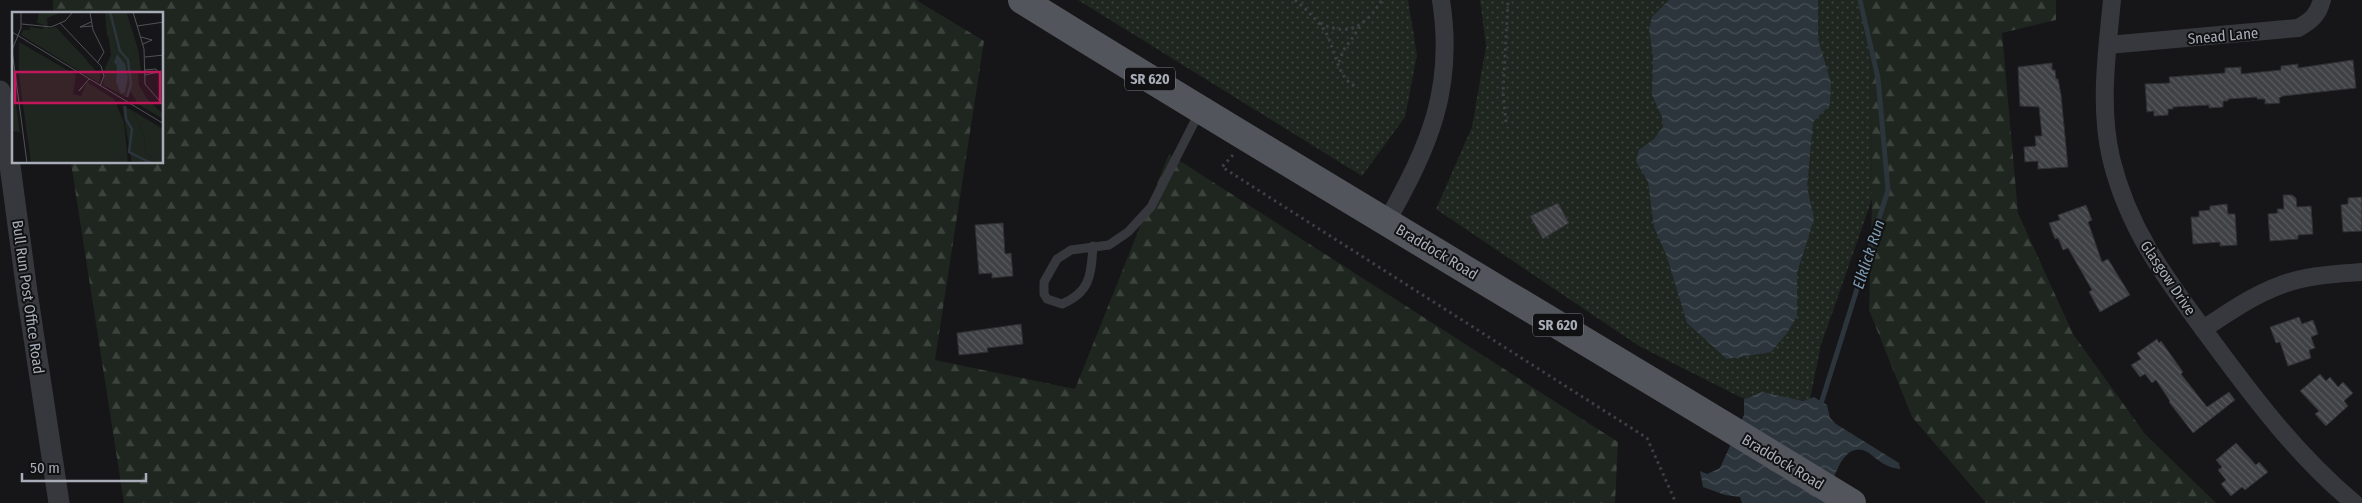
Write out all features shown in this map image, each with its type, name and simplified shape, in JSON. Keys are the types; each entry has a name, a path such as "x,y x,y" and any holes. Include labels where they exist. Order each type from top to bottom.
{"main road":[{"name":"Braddock Road","path":"1022,0 1200,111 1387,221 1846,499"}],"street":[{"path":"1387,221 1417,168 1430,136 1439,104 1444,67 1444,30 1441,0"},
{"name":"Glasgow Drive","path":"2112,0 2105,84 2106,119 2111,156 2122,195 2136,229 2154,260 2265,413 2304,457 2354,503"},
{"name":"Snead Lane","path":"2108,45 2298,28 2308,23 2319,12 2322,0"},
{"name":"Bull Run Post Office Road","path":"0,91 27,292 59,503"},
{"path":"2203,329 2254,296 2282,284 2310,277 2362,272"}],"lane":[{"path":"1093,246 1090,274 1087,285 1080,294 1062,304 1048,300 1044,294 1044,282 1057,259 1071,250 1093,246 1109,245 1128,232 1151,207 1162,189 1183,140 1200,111"}],"path":[{"path":"1295,0 1317,21 1326,33 1348,81 1357,88"},
{"path":"1339,62 1343,51 1382,0"},
{"path":"1506,122 1503,93 1508,0"},
{"path":"1317,21 1340,29 1360,27"},
{"path":"1248,140 1222,167 1647,438 1676,503"}],"green space":[{"path":"53,0 916,0 984,41 935,360 1075,389 1169,154 1618,442 1615,503 124,503 71,164 164,164 164,12 53,12"},
{"path":"1078,0 1408,0 1417,55 1405,117 1362,176"},
{"path":"1480,0 1862,0 1870,28 1872,199 1821,345 1810,399 1794,400 1763,393 1744,399 1639,346 1436,209 1472,127 1486,46"},
{"path":"1862,0 2056,0 2056,20 2002,33 2018,213 2073,334 2145,434 2216,503 1986,503 1912,417 1869,310 1872,199 1870,28"}],"water":[{"path":"1669,0 1818,0 1818,39 1831,83 1830,105 1813,122 1807,187 1814,219 1797,273 1797,316 1787,333 1771,352 1727,359 1687,323 1667,257 1654,227 1648,182 1636,161 1639,150 1654,139 1663,127 1662,117 1652,95 1653,56 1649,29 1652,17"},
{"path":"1762,392 1803,401 1814,397 1827,405 1830,418 1836,424 1899,463 1900,469 1887,466 1869,453 1860,450 1852,451 1840,465 1825,503 1742,503 1740,497 1725,495 1703,487 1700,471 1707,474 1720,468 1744,415 1744,399"}],"building":[{"path":"2353,60 2356,88 2283,96 2279,98 2280,103 2265,104 2265,99 2257,99 2257,97 2228,99 2228,101 2223,101 2223,107 2209,108 2209,105 2173,107 2173,109 2168,109 2168,115 2154,116 2154,111 2147,112 2145,84 2170,83 2169,77 2225,73 2225,68 2241,67 2241,74 2281,70 2281,66 2298,64 2298,68"},
{"path":"2052,63 2052,70 2055,70 2061,95 2068,167 2038,169 2038,161 2025,162 2024,147 2036,146 2035,136 2042,136 2039,107 2020,106 2018,67"},
{"path":"2283,195 2292,195 2296,198 2297,207 2311,206 2313,234 2298,235 2298,239 2270,241 2268,214 2278,213 2277,209 2284,209"},
{"path":"2362,197 2362,231 2343,232 2341,205 2348,204 2348,198"},
{"path":"1558,203 1569,223 1543,239 1530,216"},
{"path":"2227,204 2228,214 2235,214 2237,245 2220,246 2220,242 2193,244 2191,217 2199,217 2199,211 2210,210 2210,206"},
{"path":"2086,205 2092,220 2088,222 2102,262 2108,259 2130,295 2100,312 2089,292 2092,290 2068,248 2063,250 2058,238 2055,239 2049,223 2060,220 2058,215"},
{"path":"1003,223 1005,254 1011,253 1013,276 992,278 992,273 979,274 975,225"},
{"path":"2299,317 2302,324 2313,320 2318,334 2311,337 2315,348 2309,350 2311,358 2288,366 2280,342 2276,343 2270,327"},
{"path":"1021,324 1023,344 987,348 988,352 959,355 957,333"},
{"path":"2157,339 2159,343 2161,341 2183,372 2181,374 2207,407 2229,392 2235,400 2193,433 2169,402 2156,380 2152,383 2145,374 2140,377 2131,365 2141,359 2137,353"},
{"path":"2320,374 2326,381 2330,377 2338,387 2343,382 2353,393 2344,401 2348,406 2326,426 2315,414 2319,411 2300,391"},
{"path":"2236,443 2256,465 2259,462 2268,472 2245,490 2242,487 2231,496 2221,484 2226,480 2218,470 2222,467 2216,460"}],"waterway":[{"name":"Elklick Run","path":"1820,407 1888,190 1878,78 1860,0"}]}
